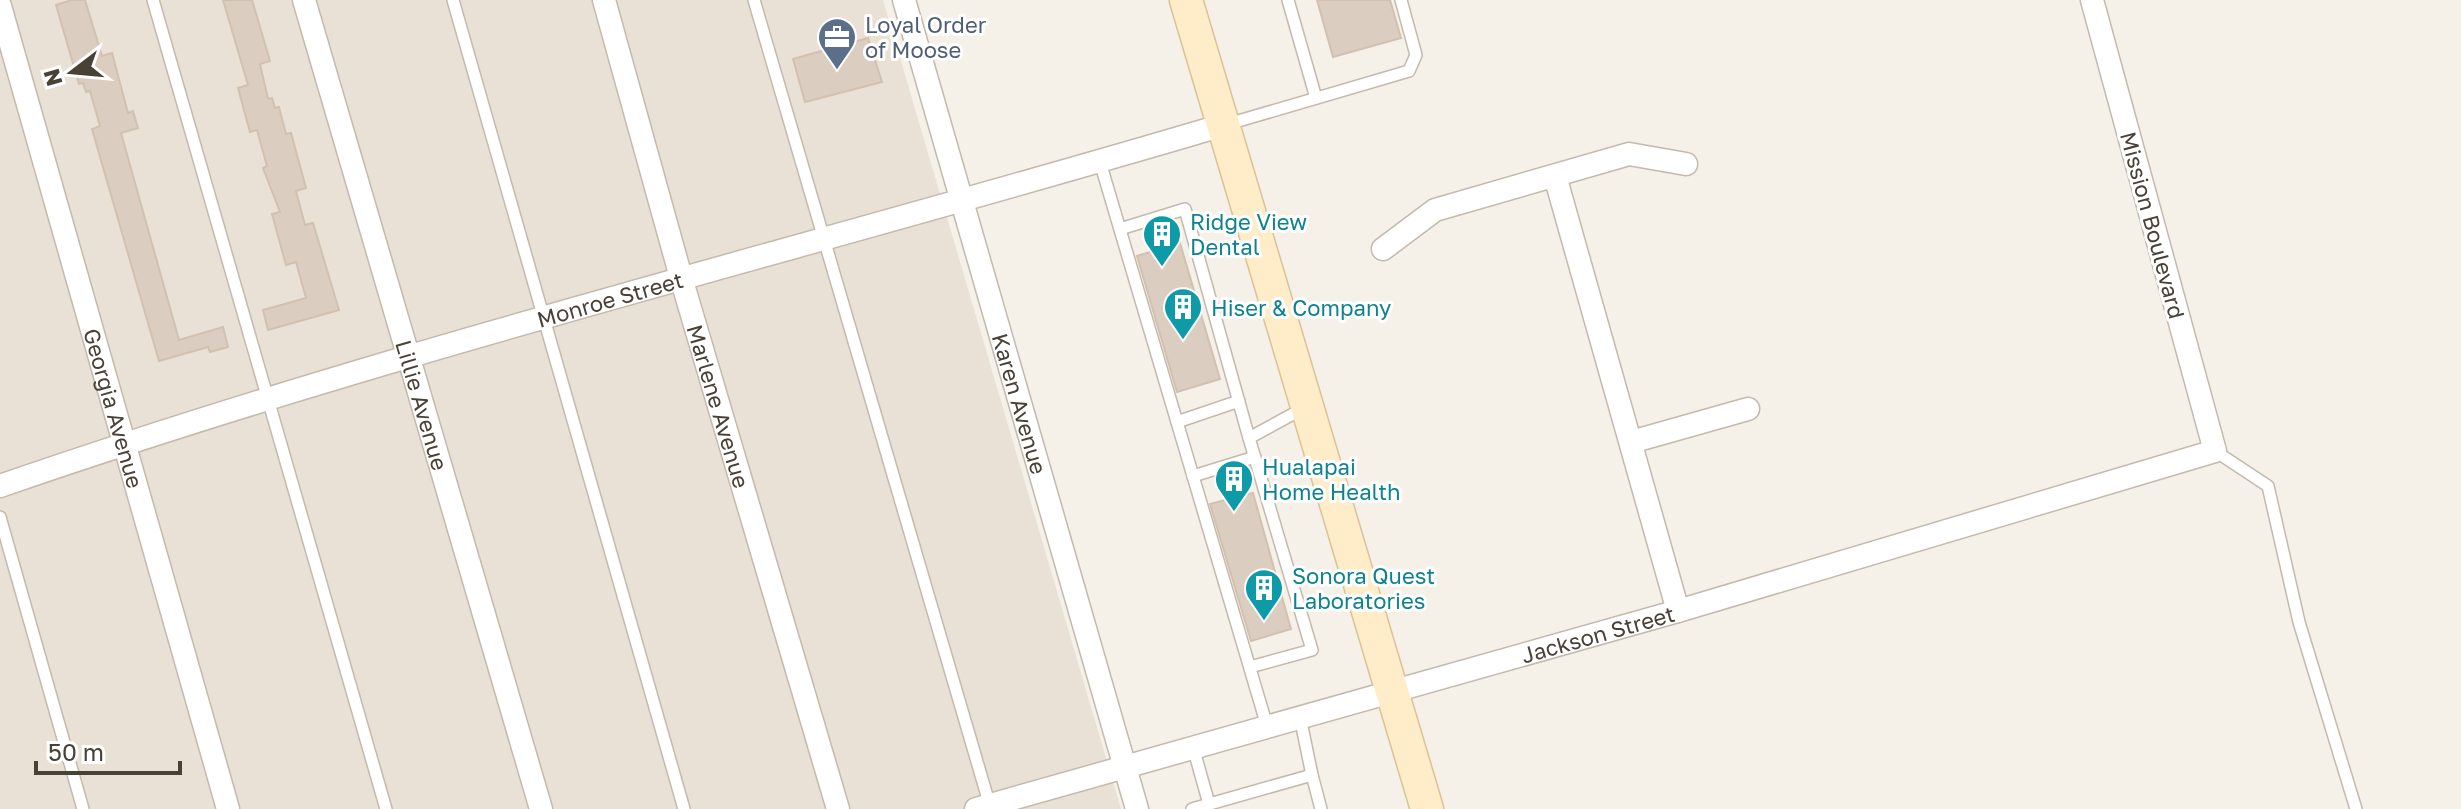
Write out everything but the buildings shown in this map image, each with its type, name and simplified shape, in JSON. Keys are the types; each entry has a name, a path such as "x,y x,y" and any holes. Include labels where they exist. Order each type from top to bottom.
{"main road":[{"path":"1186,0 1427,809"}],"street":[{"name":"Lillie Avenue","path":"304,0 541,809"},
{"name":"Marlene Avenue","path":"604,0 682,281 838,809"},
{"name":"Karen Avenue","path":"904,0 1137,809"},
{"name":"Mission Boulevard","path":"2092,0 2215,451"},
{"name":"Georgia Avenue","path":"0,6 228,809"},
{"name":"Monroe Street","path":"0,486 408,355 964,202 1223,125"},
{"path":"1383,249 1435,210 1629,154 1686,164"},
{"path":"1555,176 1678,611"},
{"path":"1631,442 1748,409"},
{"name":"Jackson Street","path":"985,808 1678,611 2215,451"}],"lane":[{"path":"153,0 386,809"},
{"path":"453,0 684,809"},
{"path":"754,0 985,808"},
{"path":"1288,0 1316,98"},
{"path":"1223,125 1409,71 1416,55 1401,0"},
{"path":"1100,162 1267,726"},
{"path":"1120,229 1185,209 1312,650 1250,667"},
{"path":"1177,422 1239,401"},
{"path":"1249,438 1307,406"},
{"path":"2215,451 2268,486 2299,622 2356,809"},
{"path":"1193,476 1255,457"},
{"path":"0,517 83,809"},
{"path":"1300,717 1321,809"},
{"path":"1193,747 1209,804"},
{"path":"1192,809 1312,775"}],"shaded area":[{"path":"0,0 883,0 1121,809 0,809"}],"place":[{"name":"Loyal Order of Moose","path":"837,71"},
{"name":"Ridge View Dental","path":"1162,268"},
{"name":"Hiser & Company","path":"1183,341"},
{"name":"Hualapai Home Health","path":"1234,513"},
{"name":"Sonora Quest Laboratories","path":"1264,622"}]}
